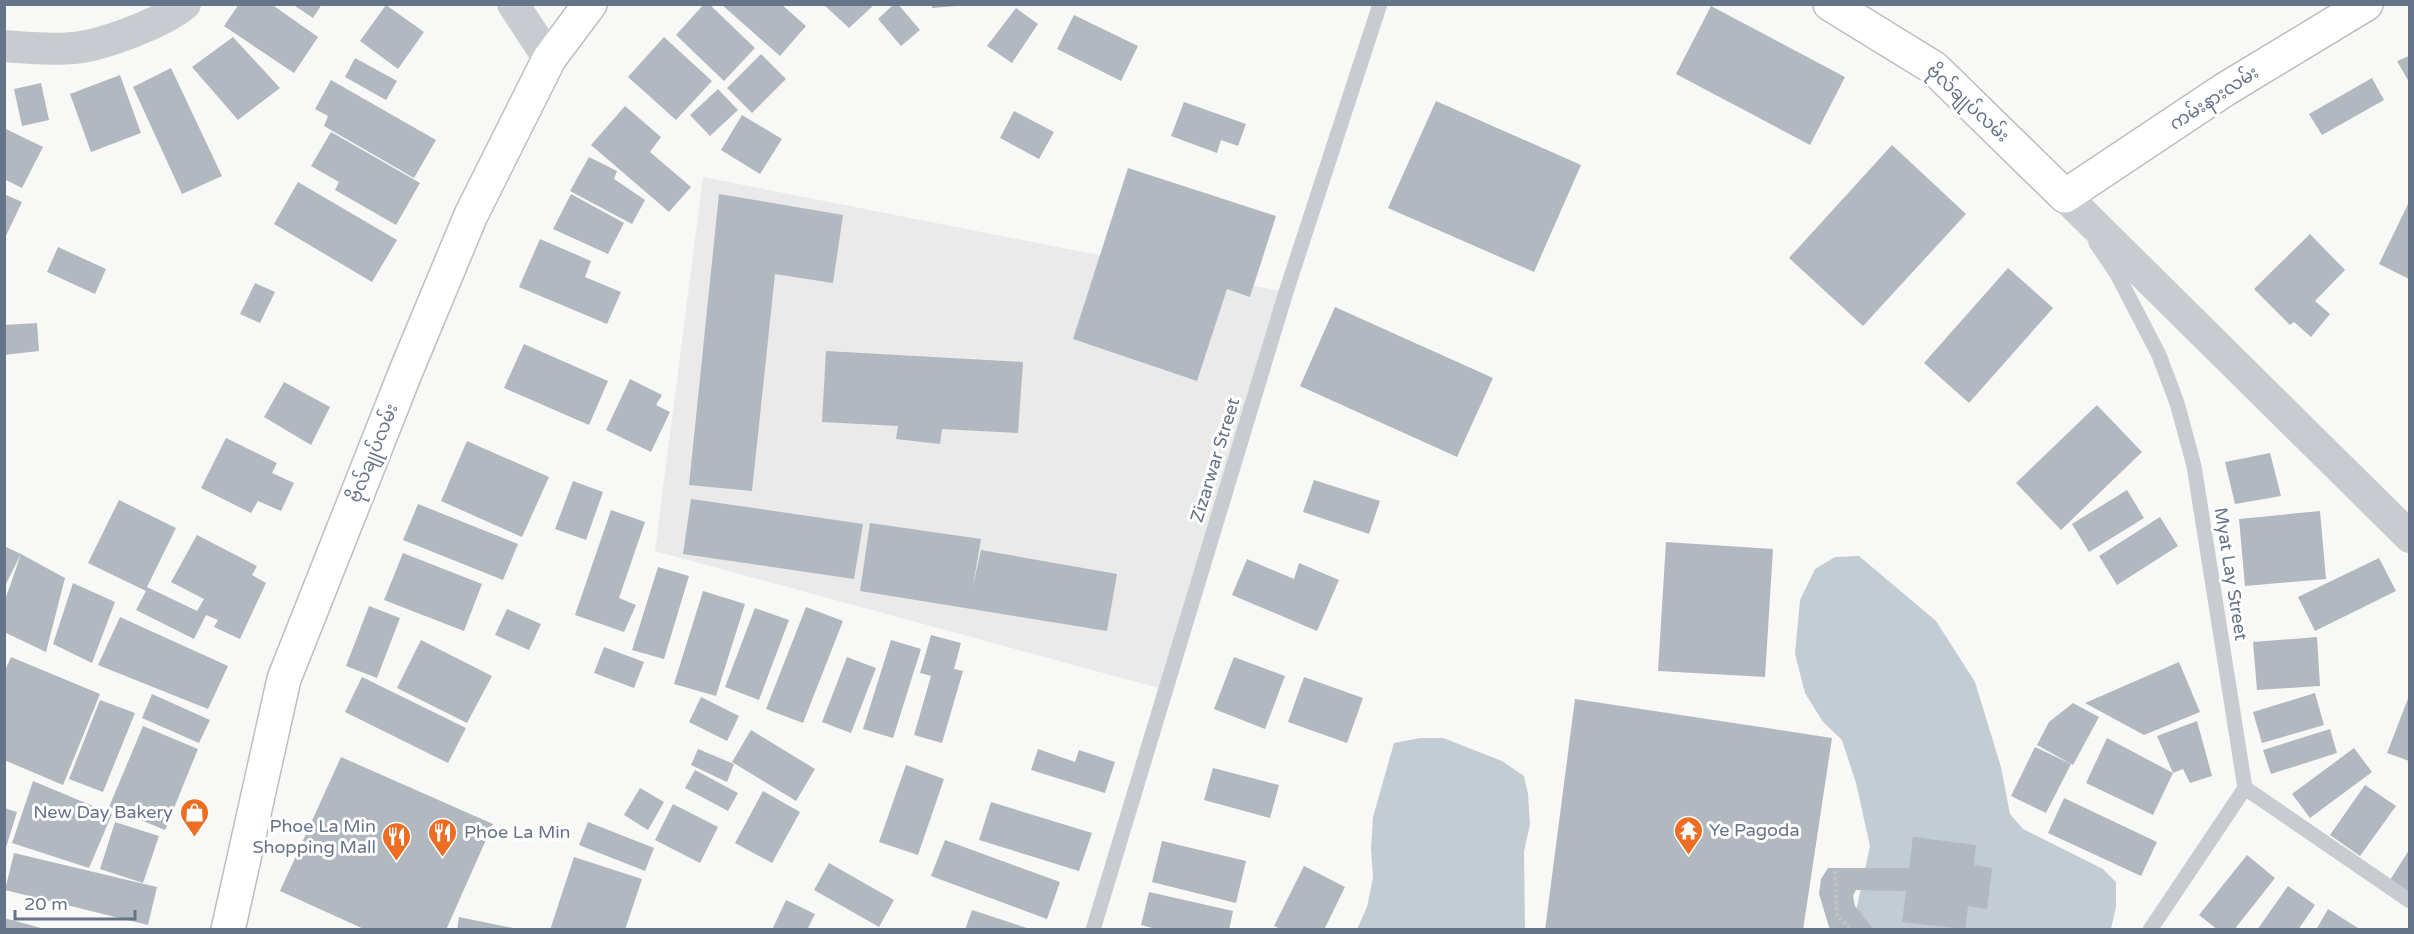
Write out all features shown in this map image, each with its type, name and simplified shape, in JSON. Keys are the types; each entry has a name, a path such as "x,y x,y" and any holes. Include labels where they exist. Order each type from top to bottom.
{"main road":[{"name":"ဗိုလ်ချုပ်လမ်း","path":"228,930 285,679 406,371 471,215 549,60 590,4"},
{"name":"ဗိုလ်ချုပ်လမ်း","path":"1830,4 1934,68 2065,196"},
{"name":"ကမ်းနားလမ်း","path":"2065,196 2224,90 2366,4"}],"street":[{"path":"4,46 75,48 136,31 177,11 185,4"},
{"path":"513,4 549,60"},
{"path":"2065,196 2409,537"}],"lane":[{"name":"Zizarwar Street","path":"1093,930 1286,292 1380,4"},
{"name":"Myat Lay Street","path":"2065,196 2117,274 2159,356 2177,403 2194,466 2245,788"},
{"path":"2150,930 2245,788 2409,902"}],"path":[{"path":"1835,871 1837,917 1853,930"}],"shaded area":[{"path":"703,177 1286,292 1166,690 655,551"},
{"path":"1859,556 1936,621 1975,682 2001,767 2010,814 2023,829 2103,869 2116,882 2116,907 2111,929 1852,929 1870,846 1856,783 1842,740 1823,722 1805,693 1795,654 1800,600 1815,569 1835,557"},
{"path":"1420,738 1443,738 1502,761 1524,776 1530,824 1524,852 1525,929 1357,929 1367,907 1373,878 1371,849 1373,817 1394,743"}],"building":[{"path":"239,4 271,4 318,37 294,73 224,26"},
{"path":"292,4 322,4 313,18"},
{"path":"704,4 709,4 755,48 724,81 676,35"},
{"path":"721,4 781,4 806,26 780,56"},
{"path":"823,4 875,4 849,28"},
{"path":"894,4 898,4 920,30 901,46 878,19"},
{"path":"932,4 956,4 956,6 932,8"},
{"path":"386,5 424,32 398,69 360,41"},
{"path":"1711,6 1845,77 1810,145 1676,74"},
{"path":"1016,8 1038,24 1012,63 987,46"},
{"path":"1074,15 1138,46 1121,81 1057,49"},
{"path":"233,37 280,88 238,120 192,67"},
{"path":"664,37 712,81 676,120 628,77"},
{"path":"761,54 786,79 752,113 727,88"},
{"path":"2409,56 2409,82 2397,61"},
{"path":"355,58 397,81 386,100 345,77"},
{"path":"171,68 222,176 182,194 133,87"},
{"path":"120,75 141,133 91,152 70,94"},
{"path":"2372,78 2384,100 2322,135 2309,114"},
{"path":"331,80 436,140 414,178 324,126 328,116 315,109"},
{"path":"41,83 49,120 22,126 14,89"},
{"path":"718,89 738,110 710,136 690,115"},
{"path":"1436,101 1581,165 1534,272 1388,208"},
{"path":"1184,102 1246,124 1238,146 1221,140 1217,153 1171,136"},
{"path":"625,106 661,137 650,152 691,187 669,212 591,145"},
{"path":"1014,111 1054,132 1039,159 1000,138"},
{"path":"742,115 782,139 760,174 721,150"},
{"path":"4,128 43,147 22,188 4,179"},
{"path":"331,132 420,183 396,225 335,190 339,182 311,166"},
{"path":"1892,145 1966,214 1863,326 1789,258"},
{"path":"589,157 617,171 614,179 645,200 632,224 570,191"},
{"path":"1128,168 1276,216 1250,297 1227,289 1197,381 1073,339"},
{"path":"298,182 397,240 372,282 274,224"},
{"path":"4,194 22,202 4,240"},
{"path":"571,194 624,223 608,254 553,229"},
{"path":"719,194 843,215 833,283 775,274 752,491 689,485"},
{"path":"2409,202 2409,279 2379,264"},
{"path":"2310,234 2345,270 2315,301 2330,314 2311,337 2294,322 2290,325 2254,289"},
{"path":"540,239 591,261 585,277 621,292 607,324 519,287"},
{"path":"58,247 106,269 95,294 47,272"},
{"path":"2008,268 2053,308 1969,403 1924,363"},
{"path":"255,283 275,292 260,323 240,314"},
{"path":"1335,307 1493,378 1457,457 1300,386"},
{"path":"37,323 39,351 4,355 4,325"},
{"path":"524,344 608,381 589,425 504,388"},
{"path":"826,351 1023,362 1018,433 942,429 940,444 896,439 898,426 822,422"},
{"path":"630,379 662,395 656,405 670,412 651,452 606,430"},
{"path":"284,382 330,407 311,445 264,417"},
{"path":"2097,405 2142,452 2061,530 2016,483"},
{"path":"226,438 277,463 272,473 294,483 281,511 258,501 251,513 201,488"},
{"path":"467,441 549,477 522,537 441,501"},
{"path":"2270,453 2281,496 2235,504 2225,462"},
{"path":"1314,480 1380,501 1369,534 1303,512"},
{"path":"573,481 603,492 586,540 555,529"},
{"path":"2127,490 2144,518 2089,552 2072,524"},
{"path":"691,499 863,524 854,579 683,554"},
{"path":"119,500 176,528 147,587 197,611 204,599 171,582 197,535 257,566 252,575 266,583 240,639 214,627 218,620 206,615 194,639 136,610 146,591 88,563"},
{"path":"418,504 518,544 503,580 403,540"},
{"path":"611,510 645,522 619,598 636,605 624,632 575,615"},
{"path":"2320,511 2326,579 2245,586 2239,519"},
{"path":"2160,517 2178,546 2117,585 2099,556"},
{"path":"870,523 981,539 973,586 981,550 1117,574 1107,631 860,591"},
{"path":"1666,542 1773,549 1765,677 1658,671"},
{"path":"4,546 21,554 4,588"},
{"path":"403,553 482,584 464,631 384,600"},
{"path":"21,554 65,578 46,652 4,632 4,603"},
{"path":"2379,558 2396,591 2315,631 2298,597"},
{"path":"1247,559 1294,579 1299,563 1339,580 1317,631 1232,595"},
{"path":"658,567 689,576 664,659 632,650"},
{"path":"73,583 115,602 92,663 53,644"},
{"path":"703,591 745,604 716,696 674,684"},
{"path":"369,606 400,618 377,678 346,666"},
{"path":"806,607 843,621 803,723 766,709"},
{"path":"755,608 789,620 759,700 725,687"},
{"path":"507,609 541,624 529,650 495,635"},
{"path":"120,617 228,666 208,709 98,665"},
{"path":"931,635 961,643 954,669 963,671 942,743 914,735 931,676 920,673"},
{"path":"2317,637 2320,686 2257,690 2253,642"},
{"path":"421,640 492,676 467,723 397,688"},
{"path":"891,640 921,649 893,738 863,729"},
{"path":"604,647 644,662 634,688 594,673"},
{"path":"11,657 100,694 63,785 4,760 4,673"},
{"path":"847,657 876,668 851,733 822,722"},
{"path":"1234,657 1285,676 1265,729 1214,709"},
{"path":"2179,662 2200,712 2144,735 2085,703"},
{"path":"362,677 466,728 448,763 345,712"},
{"path":"1304,677 1363,698 1347,743 1288,722"},
{"path":"2315,693 2324,725 2262,743 2253,712"},
{"path":"152,694 210,720 199,743 142,718"},
{"path":"2409,696 2409,761 2387,753"},
{"path":"701,697 739,716 727,741 689,722"},
{"path":"1575,699 1832,738 1803,930 1545,930"},
{"path":"100,700 135,713 103,792 69,779"},
{"path":"2073,703 2099,717 2073,765 2037,745 2049,722"},
{"path":"2197,721 2212,776 2190,783 2183,769 2173,773 2157,736"},
{"path":"143,726 198,749 165,830 109,807"},
{"path":"2330,729 2337,753 2271,774 2263,750"},
{"path":"751,730 815,769 796,801 732,762"},
{"path":"2107,738 2173,773 2153,815 2086,783"},
{"path":"2035,747 2071,764 2046,813 2011,796"},
{"path":"2354,748 2372,772 2310,818 2292,794"},
{"path":"698,749 734,764 727,782 691,765"},
{"path":"1038,749 1075,762 1079,750 1115,762 1105,793 1031,770"},
{"path":"341,757 493,824 446,930 366,930 280,891"},
{"path":"906,765 944,779 918,855 879,842"},
{"path":"1213,768 1279,785 1270,818 1204,800"},
{"path":"695,770 738,793 728,811 685,788"},
{"path":"33,781 112,814 89,868 12,843"},
{"path":"2365,785 2396,806 2360,856 2330,835"},
{"path":"640,788 664,802 648,830 624,815"},
{"path":"763,791 800,812 772,863 735,843"},
{"path":"2064,798 2157,842 2141,876 2048,833"},
{"path":"991,802 1092,833 1079,871 979,840"},
{"path":"673,804 718,827 700,863 655,840"},
{"path":"4,808 17,812 5,851 4,851"},
{"path":"115,822 159,836 143,883 100,869"},
{"path":"588,822 654,848 645,871 579,845"},
{"path":"1913,837 1976,845 1974,865 1992,868 1987,909 1968,906 1965,929 1902,922 1906,891 1856,890 1853,896 1855,906 1874,930 1830,930 1819,894 1821,879 1828,868 1909,868"},
{"path":"945,840 1060,882 1047,919 931,876"},
{"path":"1162,841 1246,861 1236,903 1152,882"},
{"path":"2409,850 2409,893 2390,880"},
{"path":"14,853 157,887 148,925 5,890"},
{"path":"2247,855 2275,878 2234,930 2218,930 2199,915"},
{"path":"574,857 642,879 625,930 550,930"},
{"path":"829,863 894,900 879,927 814,890"},
{"path":"1304,866 1345,887 1324,930 1283,930 1274,926"},
{"path":"2288,886 2315,905 2298,930 2257,930"},
{"path":"1149,892 1233,911 1229,930 1160,930 1141,925"},
{"path":"786,900 815,914 807,930 772,930"},
{"path":"2328,909 2361,930 2316,930"},
{"path":"972,910 1030,929 1030,930 965,930"},
{"path":"459,917 513,928 512,930 457,930"},
{"path":"4,918 45,929 45,930 4,930"}],"place":[{"name":"New Day Bakery","path":"194,838"},
{"name":"Ye Pagoda","path":"1688,856"},
{"name":"Phoe La Min","path":"443,858"},
{"name":"Phoe La Min Shopping Mall","path":"397,862"}]}
